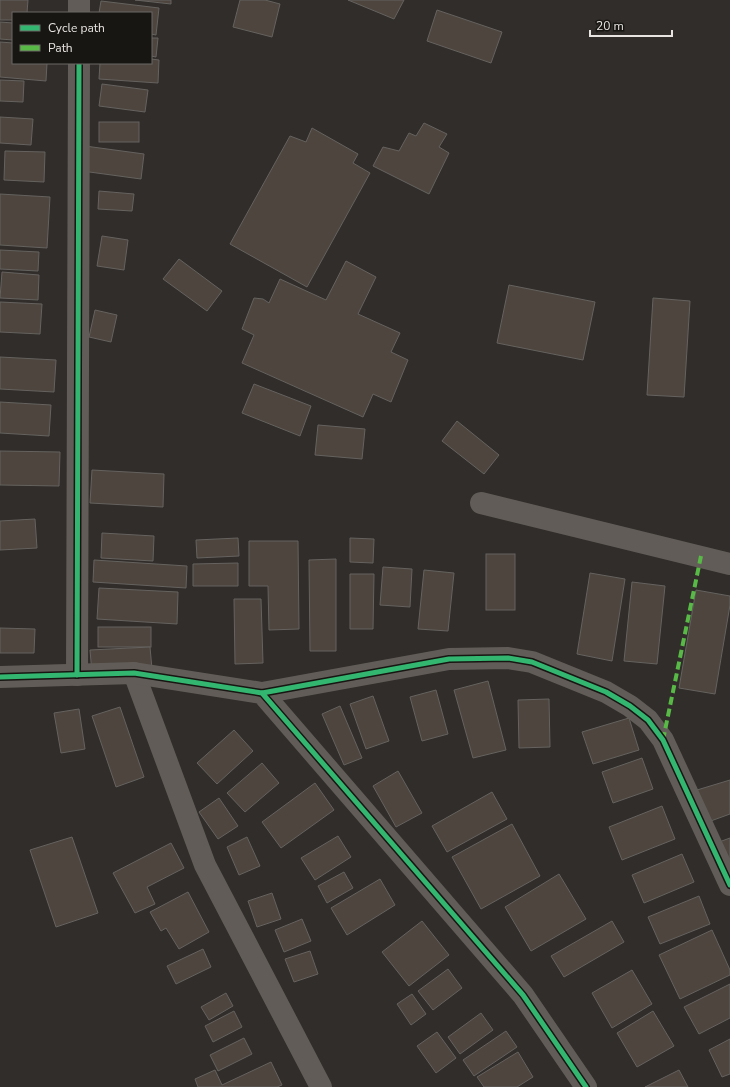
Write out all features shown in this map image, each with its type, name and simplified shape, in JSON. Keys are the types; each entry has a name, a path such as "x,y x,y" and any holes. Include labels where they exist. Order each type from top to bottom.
{"street":[{"path":"79,0 79,12"},
{"path":"76,675 79,64"},
{"path":"481,503 730,564"},
{"path":"0,677 134,672 262,693 449,659 508,658 532,662 606,692 630,706 648,720 662,740 730,885"},
{"path":"134,672 205,865 321,1087"},
{"path":"262,693 523,995 586,1087"}],"building":[{"path":"0,0 28,0 27,12 12,12 12,20 0,20"},
{"path":"135,0 171,0 171,4"},
{"path":"240,0 265,0 280,4 272,37 233,27"},
{"path":"348,0 404,0 394,19"},
{"path":"101,1 159,8 156,35 152,34 152,12 99,12"},
{"path":"437,10 502,32 491,63 427,41"},
{"path":"0,22 12,23 12,40 0,39"},
{"path":"152,38 158,38 156,57 152,56"},
{"path":"0,42 12,43 12,64 47,64 46,81 0,77"},
{"path":"152,59 159,60 158,83 99,79 100,64 152,64"},
{"path":"0,80 24,81 23,102 0,101"},
{"path":"102,84 148,90 145,112 99,106"},
{"path":"0,117 33,119 31,145 0,143"},
{"path":"99,122 139,122 139,142 99,142"},
{"path":"424,123 447,134 439,147 449,153 429,194 373,166 383,147 399,151 409,133 416,136"},
{"path":"312,128 358,154 353,163 370,173 307,287 230,244 290,136 306,142"},
{"path":"85,146 144,154 141,179 82,171"},
{"path":"5,151 45,152 44,182 4,180"},
{"path":"99,191 134,194 132,211 98,209"},
{"path":"0,194 50,197 47,248 0,245"},
{"path":"102,236 128,240 124,270 97,266"},
{"path":"0,250 39,252 38,271 0,269"},
{"path":"179,259 222,291 207,311 163,279"},
{"path":"346,261 376,277 358,314 400,333 391,352 408,360 391,402 373,394 363,417 242,363 254,335 242,329 254,298 263,299 269,303 280,279 326,300"},
{"path":"2,272 39,275 38,300 0,298"},
{"path":"509,285 595,302 583,360 497,343"},
{"path":"653,298 690,301 684,397 647,395"},
{"path":"0,302 42,304 40,334 0,332"},
{"path":"95,310 117,315 111,342 89,337"},
{"path":"0,357 56,360 54,392 0,389"},
{"path":"254,384 311,406 300,436 242,413"},
{"path":"0,402 51,405 49,436 0,433"},
{"path":"457,421 499,455 484,474 442,441"},
{"path":"318,425 365,429 362,459 315,455"},
{"path":"0,451 60,452 59,486 0,485"},
{"path":"92,470 164,474 163,507 90,503"},
{"path":"35,519 37,548 0,550 0,521"},
{"path":"102,533 154,536 153,561 101,558"},
{"path":"238,538 239,556 197,558 196,540"},
{"path":"350,538 374,539 373,563 350,562"},
{"path":"249,541 298,541 299,629 269,630 268,586 249,586"},
{"path":"486,554 515,554 515,610 486,610"},
{"path":"336,559 336,651 310,651 309,560"},
{"path":"94,560 187,566 186,588 93,582"},
{"path":"238,563 238,586 193,586 193,564"},
{"path":"383,567 412,569 410,607 380,605"},
{"path":"424,570 454,573 448,631 418,629"},
{"path":"590,573 625,579 612,661 577,654"},
{"path":"350,574 374,574 373,629 350,629"},
{"path":"632,582 665,586 657,664 624,661"},
{"path":"99,588 178,592 177,624 97,619"},
{"path":"696,590 730,596 730,605 715,694 679,688"},
{"path":"234,599 261,599 263,663 235,664"},
{"path":"98,627 151,627 151,647 98,647"},
{"path":"0,628 35,629 34,653 0,653"},
{"path":"150,647 152,669 92,673 90,650"},
{"path":"488,681 506,750 473,758 454,690"},
{"path":"436,690 448,734 422,741 410,697"},
{"path":"373,696 389,741 366,749 350,704"},
{"path":"549,699 550,747 519,748 518,700"},
{"path":"340,706 362,758 344,765 322,714"},
{"path":"120,707 144,777 116,787 92,716"},
{"path":"79,709 85,749 61,753 54,713"},
{"path":"629,718 639,750 593,764 582,732"},
{"path":"234,730 253,751 217,784 197,763"},
{"path":"642,758 653,789 613,803 602,772"},
{"path":"262,763 279,783 245,812 227,793"},
{"path":"398,771 422,813 396,827 373,786"},
{"path":"730,780 730,814 708,822 697,790"},
{"path":"315,783 334,810 281,848 262,822"},
{"path":"492,792 507,819 447,852 432,826"},
{"path":"219,798 238,826 218,839 199,812"},
{"path":"662,806 675,839 622,860 609,827"},
{"path":"512,824 540,876 481,909 452,857"},
{"path":"338,836 351,857 315,880 301,858"},
{"path":"72,837 98,913 56,927 30,850"},
{"path":"247,837 260,866 239,875 227,847"},
{"path":"730,838 730,868 719,842"},
{"path":"171,843 184,868 147,887 155,904 135,913 113,873"},
{"path":"682,854 694,882 644,903 632,875"},
{"path":"344,872 353,888 327,903 318,886"},
{"path":"559,874 586,919 531,951 505,907"},
{"path":"380,879 395,905 347,935 331,908"},
{"path":"188,892 209,932 179,949 166,928 161,931 150,912"},
{"path":"272,893 281,919 257,927 248,901"},
{"path":"699,896 710,924 660,944 648,917"},
{"path":"302,919 311,941 284,952 275,930"},
{"path":"422,921 449,955 409,986 382,952"},
{"path":"612,921 624,942 564,977 551,956"},
{"path":"712,930 730,970 730,975 680,999 659,955"},
{"path":"203,949 211,967 176,984 167,966"},
{"path":"310,951 318,974 294,982 285,959"},
{"path":"448,969 462,988 433,1010 418,991"},
{"path":"632,970 652,1004 612,1028 592,993"},
{"path":"730,984 730,1018 699,1034 684,1007"},
{"path":"226,993 233,1006 209,1020 201,1007"},
{"path":"412,994 426,1014 411,1025 397,1004"},
{"path":"234,1011 242,1027 213,1042 205,1026"},
{"path":"653,1011 674,1046 637,1067 617,1033"},
{"path":"481,1013 493,1030 460,1054 448,1037"},
{"path":"506,1031 517,1047 474,1076 463,1060"},
{"path":"437,1032 456,1058 436,1073 417,1046"},
{"path":"244,1038 252,1054 218,1071 210,1055"},
{"path":"730,1039 730,1074 722,1077 709,1050"},
{"path":"518,1052 533,1077 517,1087 484,1087 477,1077"},
{"path":"271,1062 282,1085 277,1087 198,1087 195,1079 215,1070 222,1085"},
{"path":"679,1070 688,1087 645,1087"}],"marked path":[{"path":"663,740 701,556"}],"cycle path":[{"path":"77,675 79,64"},
{"path":"262,693 449,659 508,658 532,662 606,692 630,706 648,720 663,740 730,885"},
{"path":"0,677 134,673 262,693 523,995 586,1087"}]}
